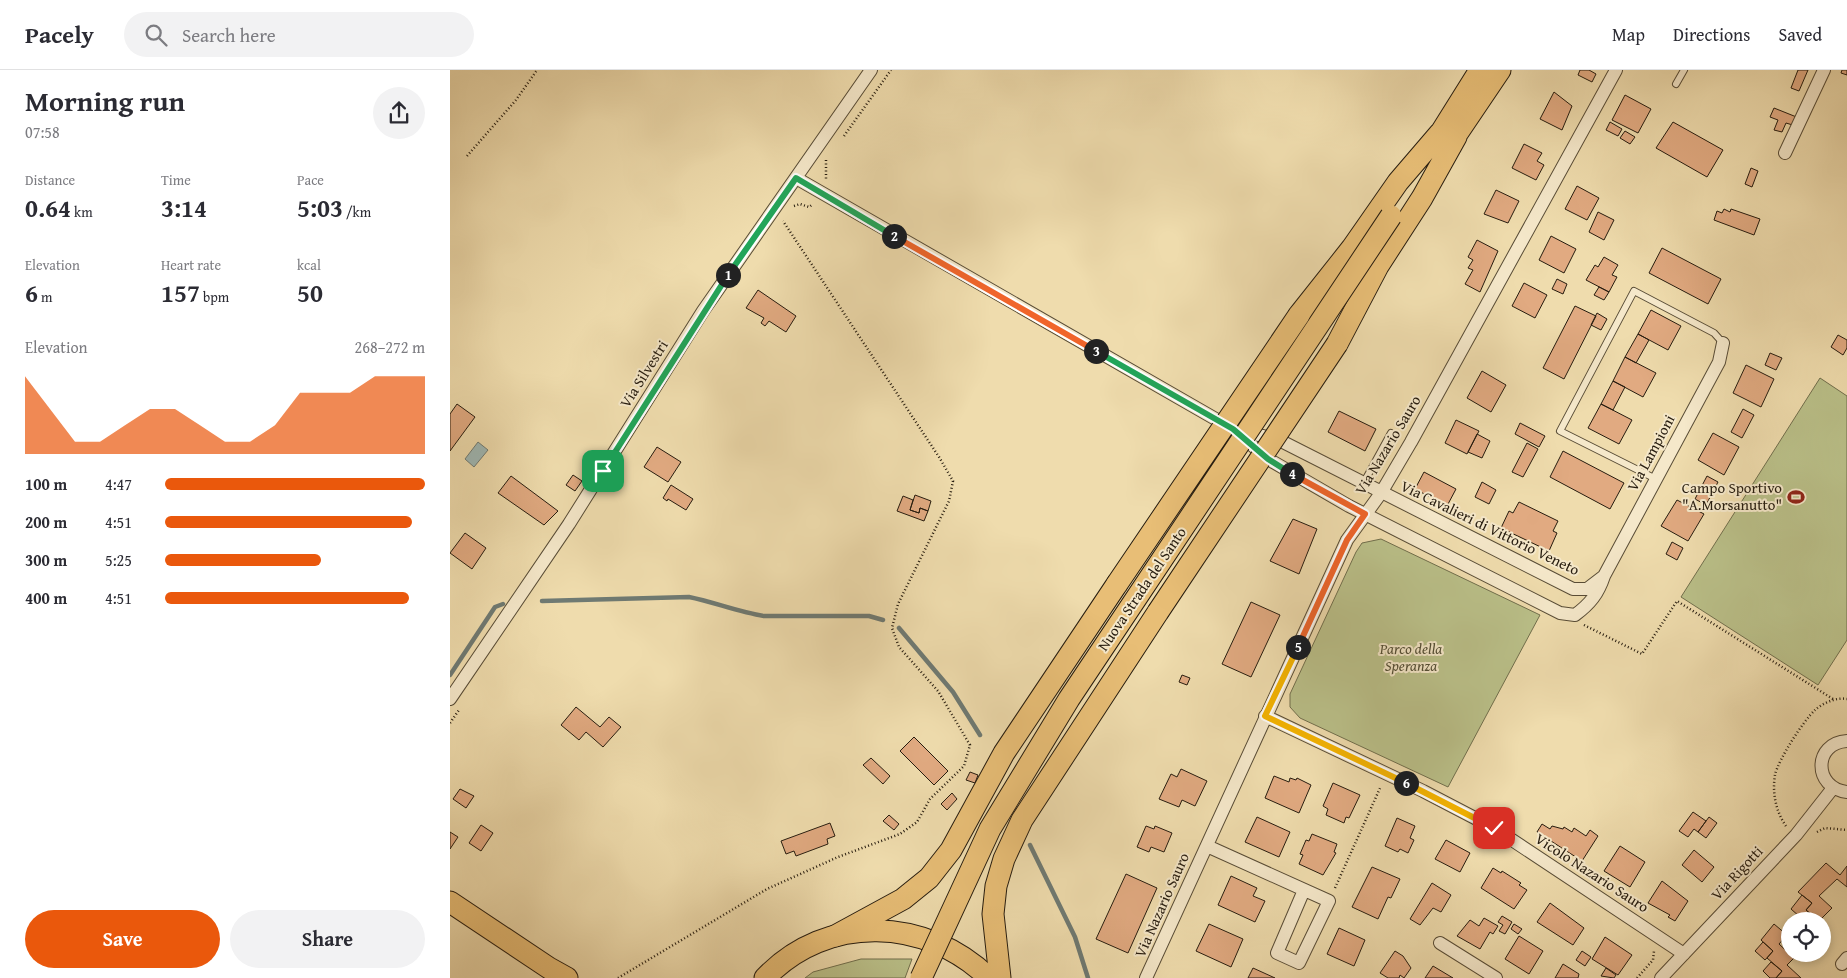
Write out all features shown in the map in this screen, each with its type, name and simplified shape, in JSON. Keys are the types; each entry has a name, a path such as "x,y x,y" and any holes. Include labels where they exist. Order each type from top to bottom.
{"main road":[{"name":"Nuova Strada del Santo","path":"1448,135 1480,70"},
{"name":"Nuova Strada del Santo","path":"921,978 990,829 1069,699 1391,216 1448,135 1500,70"},
{"path":"750,978 772,971 806,947 835,936 903,899 929,878 951,850 1004,753 1299,314 1352,248 1398,182 1448,135"},
{"path":"1000,978 993,914 996,886 1004,859 1022,820 1337,344 1378,266 1422,198 1448,135"},
{"path":"450,902 548,968 567,978"},
{"path":"835,936 871,930 908,934 943,944 974,964 989,978"}],"street":[{"name":"Via Silvestri","path":"450,699 569,524 703,311 871,70"},
{"name":"Via Nazario Sauro","path":"1146,978 1347,540 1380,492 1496,289 1616,70"},
{"path":"1785,153 1824,70"},
{"name":"Via Cavalieri di Vittorio Veneto","path":"796,178 1233,429 1268,459 1365,514 1560,613 1575,615"},
{"name":"Via Lampioni","path":"1604,576 1719,362 1723,343"},
{"name":"Via Cavalieri di Vittorio Veneto","path":"1233,429 1279,440 1573,589 1587,588 1604,576"},
{"path":"1575,615 1591,603 1600,589 1604,576"},
{"name":"Vicolo Nazario Sauro","path":"1265,716 1494,828 1684,954"},
{"path":"1847,741 1829,748 1822,761 1823,776 1833,788 1847,792"},
{"name":"Via Rigotti","path":"1661,978 1812,816 1833,788"},
{"name":"Via Nazario Sauro","path":"1207,846 1329,901"},
{"path":"1304,890 1277,953 1299,963 1329,901"},
{"path":"1440,942 1496,978"}],"lane":[{"path":"1676,84 1684,70"},
{"path":"1656,479 1560,431 1634,291 1714,333 1723,343"},
{"path":"1363,484 1391,433"}],"path":[{"path":"467,156 516,100 537,70"},
{"path":"843,137 892,70"},
{"path":"826,183 824,166 832,153"},
{"path":"618,978 767,889 838,857 900,834 917,822 930,799 964,766 970,745 938,690 900,647 892,628 898,604 949,501 953,482 934,449 782,220 772,212"},
{"path":"1575,615 1580,623 1642,654 1678,601 1833,699"},
{"path":"1785,825 1775,800 1775,775 1778,763 1815,710 1833,699 1847,699"},
{"path":"1329,901 1387,774"},
{"path":"1811,838 1825,828 1847,830"},
{"path":"1637,978 1653,960 1654,946"}],"green space":[{"name":"Campo Sportivo \"A.Morsanutto\"","path":"1820,378 1847,396 1847,640 1818,685 1681,597"},
{"name":"Parco della Speranza","path":"1381,539 1540,615 1448,787 1300,718 1290,707 1290,694 1356,552 1362,543"},
{"path":"861,959 912,959 905,978 805,978 813,972"}],"water":[{"path":"478,442 488,450 474,467 465,459"}],"building":[{"path":"1580,70 1589,70 1596,74 1592,82 1578,75"},
{"path":"1798,70 1808,70 1799,91 1791,88"},
{"path":"1842,70 1847,70 1847,75 1841,73"},
{"path":"1554,92 1572,106 1562,130 1540,119"},
{"path":"1625,95 1651,109 1638,133 1612,120"},
{"path":"1774,108 1799,118 1796,126 1786,123 1782,132 1774,130 1778,120 1770,117"},
{"path":"1610,122 1622,129 1618,136 1606,130"},
{"path":"1673,122 1723,150 1707,177 1656,148"},
{"path":"1625,131 1635,137 1630,144 1620,138"},
{"path":"1524,144 1542,153 1537,161 1544,165 1536,180 1512,168"},
{"path":"1751,168 1758,171 1752,187 1745,184"},
{"path":"1577,186 1599,198 1587,220 1565,209"},
{"path":"1496,190 1519,201 1508,223 1484,214"},
{"path":"1724,209 1730,212 1731,209 1760,219 1754,235 1714,220 1717,211 1722,213"},
{"path":"1598,212 1614,220 1604,240 1589,232"},
{"path":"1551,236 1576,249 1564,273 1539,260"},
{"path":"1477,240 1498,251 1480,292 1465,284 1473,270 1468,268 1473,260 1468,257"},
{"path":"1662,248 1721,279 1708,304 1649,273"},
{"path":"1604,257 1618,265 1612,275 1617,277 1609,292 1586,280 1595,265 1598,267"},
{"path":"1557,279 1567,284 1563,294 1552,289"},
{"path":"1524,283 1547,295 1535,318 1512,306"},
{"path":"1599,287 1609,292 1604,300 1594,295"},
{"path":"758,290 796,316 786,332 769,321 765,326 761,323 764,318 746,308"},
{"path":"1575,306 1596,316 1564,379 1543,368"},
{"path":"1651,310 1681,326 1668,350 1638,334"},
{"path":"1597,313 1607,319 1601,330 1591,325"},
{"path":"1638,334 1649,340 1636,363 1625,357"},
{"path":"1838,335 1847,340 1847,348 1843,355 1831,347"},
{"path":"1770,353 1782,358 1776,370 1765,365"},
{"path":"1625,357 1656,373 1643,397 1613,381"},
{"path":"1746,365 1774,379 1761,407 1733,393"},
{"path":"1482,371 1506,385 1491,412 1467,398"},
{"path":"1613,381 1625,387 1613,410 1601,404"},
{"path":"457,404 475,417 450,451 450,414"},
{"path":"1601,404 1632,420 1619,444 1588,428"},
{"path":"1743,409 1754,415 1742,438 1731,432"},
{"path":"1339,411 1376,429 1365,451 1328,432"},
{"path":"1456,420 1479,431 1467,454 1445,443"},
{"path":"1520,423 1545,436 1539,447 1515,434"},
{"path":"1713,433 1739,447 1724,475 1698,460"},
{"path":"1477,434 1490,441 1482,458 1468,452"},
{"path":"1527,443 1538,449 1523,477 1512,472"},
{"path":"657,447 681,462 668,482 644,467"},
{"path":"1563,451 1624,483 1610,509 1550,477"},
{"path":"1424,472 1456,489 1447,506 1415,489"},
{"path":"573,475 582,481 575,491 566,485"},
{"path":"511,476 558,511 544,525 498,493"},
{"path":"1707,476 1718,482 1706,505 1695,499"},
{"path":"1482,482 1496,490 1489,504 1475,497"},
{"path":"671,485 693,499 686,510 663,498"},
{"path":"915,495 931,501 928,511 920,508 919,513 910,510"},
{"path":"903,496 913,500 910,510 919,513 920,508 928,511 924,521 897,511"},
{"path":"1677,500 1704,514 1688,541 1661,526"},
{"path":"1519,502 1558,521 1553,531 1557,533 1549,551 1501,528 1509,511 1513,513"},
{"path":"1293,519 1317,529 1299,574 1270,561"},
{"path":"465,533 486,548 472,569 450,553"},
{"path":"1672,542 1683,548 1677,560 1666,554"},
{"path":"1251,602 1280,615 1251,677 1222,664"},
{"path":"1182,675 1190,678 1187,685 1179,682"},
{"path":"576,707 600,727 609,717 621,727 603,747 586,732 579,740 561,725"},
{"path":"914,737 948,771 934,785 900,751"},
{"path":"871,758 890,776 883,784 863,765"},
{"path":"1181,769 1207,781 1195,806 1182,800 1179,807 1159,799 1171,774 1177,777"},
{"path":"970,772 978,775 975,783 966,780"},
{"path":"1274,776 1289,782 1290,778 1296,780 1297,778 1311,785 1299,813 1265,798"},
{"path":"1333,783 1360,795 1349,818 1346,817 1344,823 1326,815 1328,809 1323,806"},
{"path":"460,789 474,796 466,808 453,799"},
{"path":"952,793 957,799 947,810 941,804"},
{"path":"1693,812 1706,821 1698,832 1694,829 1688,837 1679,831"},
{"path":"889,815 899,824 894,830 883,821"},
{"path":"1257,817 1290,832 1279,857 1245,842"},
{"path":"1709,817 1717,823 1706,838 1698,832"},
{"path":"1397,818 1415,826 1410,838 1414,840 1408,853 1400,849 1398,852 1385,846"},
{"path":"830,823 835,836 827,839 828,844 796,856 794,851 786,854 781,841"},
{"path":"1542,824 1550,829 1552,826 1563,829 1564,827 1572,832 1574,828 1586,836 1590,830 1598,836 1582,861 1537,832"},
{"path":"481,825 493,833 481,851 469,843"},
{"path":"1146,826 1154,829 1155,826 1172,833 1164,852 1151,847 1149,852 1137,847"},
{"path":"450,832 458,837 450,849"},
{"path":"1312,834 1337,844 1334,852 1336,853 1323,875 1299,864 1303,855 1300,854 1306,840 1309,841"},
{"path":"1446,840 1470,853 1460,872 1435,859"},
{"path":"1620,846 1645,862 1630,887 1604,871"},
{"path":"1694,850 1714,867 1702,882 1682,865"},
{"path":"1826,863 1840,875 1847,866 1847,887 1837,879 1819,896 1832,908 1828,912 1808,912 1806,910 1812,903 1798,892"},
{"path":"1372,867 1400,879 1391,898 1388,897 1378,919 1352,907"},
{"path":"1493,868 1501,873 1502,871 1521,883 1519,885 1527,890 1514,909 1481,888"},
{"path":"1126,874 1157,888 1128,953 1096,939"},
{"path":"1231,876 1257,888 1253,896 1265,901 1255,922 1218,905"},
{"path":"1662,881 1688,901 1675,921 1668,917 1670,915 1648,903"},
{"path":"1432,883 1451,895 1441,912 1433,908 1420,925 1410,919"},
{"path":"1802,895 1812,903 1806,910 1808,912 1794,912 1791,909"},
{"path":"1550,903 1584,928 1573,945 1537,922"},
{"path":"1502,916 1512,922 1505,934 1499,931 1503,925 1498,922"},
{"path":"1484,918 1498,926 1493,934 1490,932 1480,949 1457,936 1470,920 1479,926"},
{"path":"1209,924 1243,939 1231,967 1196,951"},
{"path":"1514,924 1522,929 1518,934 1511,929"},
{"path":"1774,924 1781,930 1781,942 1779,944 1781,946 1781,962 1790,962 1787,965 1801,978 1776,978 1782,971 1767,958 1773,951 1761,940"},
{"path":"1339,928 1365,940 1354,966 1327,954"},
{"path":"1519,936 1543,951 1529,974 1505,959"},
{"path":"1605,937 1632,955 1618,975 1592,959"},
{"path":"1763,942 1773,951 1765,960 1755,951"},
{"path":"1395,951 1403,956 1411,968 1404,978 1400,975 1399,978 1388,978 1380,973"},
{"path":"1582,951 1591,957 1585,966 1576,960"},
{"path":"1771,962 1782,971 1776,978 1770,978 1763,971"},
{"path":"1563,964 1579,974 1578,978 1555,978"},
{"path":"1433,966 1453,978 1425,978"},
{"path":"1253,968 1275,978 1248,978"},
{"path":"1606,968 1616,975 1614,978 1601,976"}],"waterway":[{"path":"542,601 689,597 764,616 869,616 883,620"},
{"path":"450,675 495,607 503,604"},
{"path":"899,628 953,692 980,735"},
{"path":"1030,845 1075,937 1088,978"}],"place":[{"name":"Campo Sportivo \"A.Morsanutto\"","path":"1796,497"}],"route":[{"path":"603,471 703,311 796,178 819,194 1233,429 1268,459 1365,514 1347,540 1265,716 1494,828"}]}
